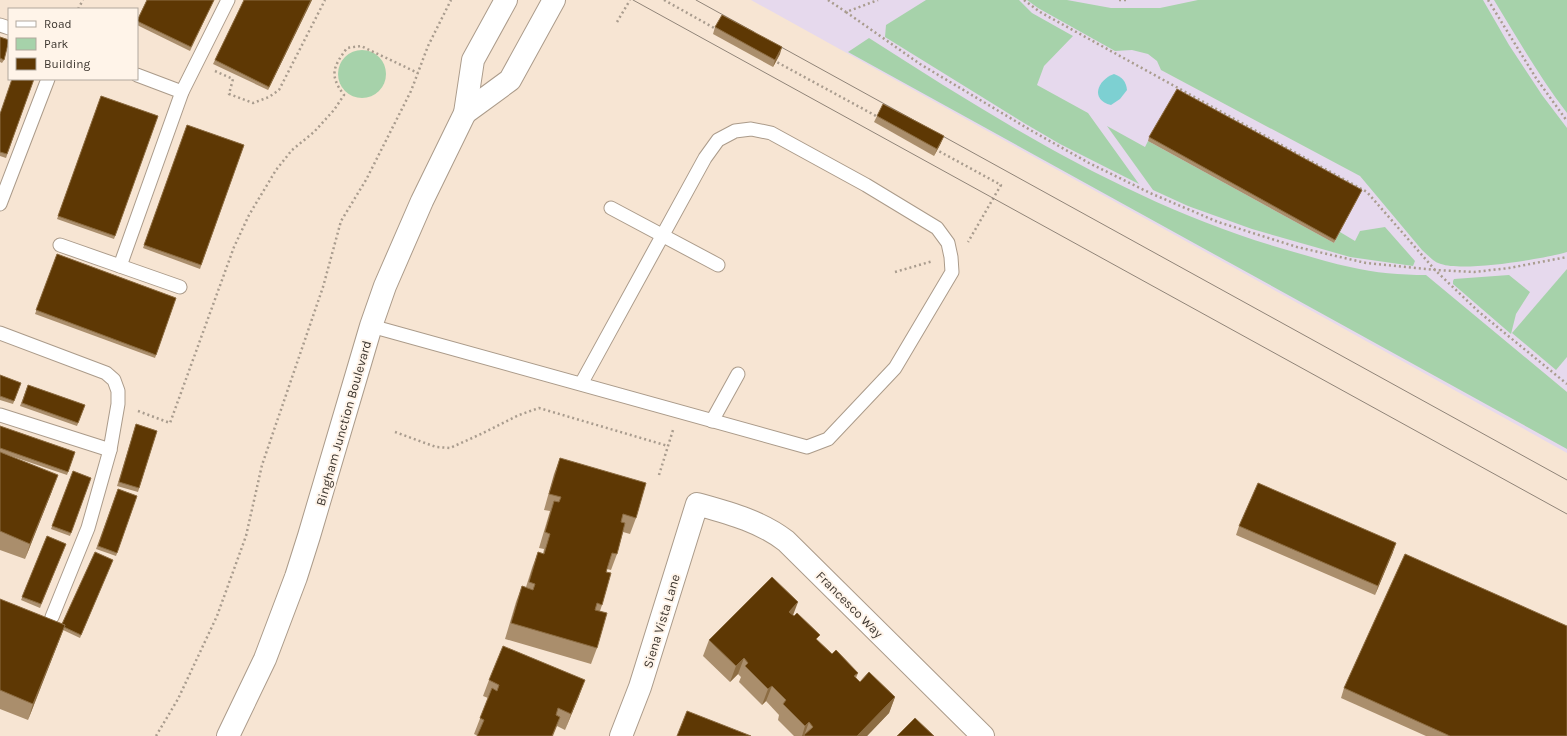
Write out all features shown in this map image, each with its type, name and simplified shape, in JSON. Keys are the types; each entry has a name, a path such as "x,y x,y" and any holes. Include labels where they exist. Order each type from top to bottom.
{"main road":[{"name":"Bingham Junction Boulevard","path":"228,736 265,659 296,577 371,326 403,243 465,113 473,60 506,0"},
{"name":"Bingham Junction Boulevard","path":"465,113 510,80 554,0"},
{"name":"Siena Vista Lane","path":"622,736 640,687 697,504"},
{"name":"Francesco Way","path":"697,504 759,524 774,531 786,541 983,736"}],"lane":[{"path":"120,266 182,92 228,0"},
{"path":"138,75 182,92"},
{"path":"0,204 48,80"},
{"path":"371,326 807,447 828,440 895,368 952,272 952,257 948,243 937,228 866,184 771,133 750,129 735,131 718,140 705,158 581,384"},
{"path":"611,208 718,265"},
{"path":"60,245 180,287"},
{"path":"0,333 106,373 114,380 118,391 118,404 110,450 88,528 52,617"},
{"path":"712,421 738,374"},
{"path":"0,414 110,450"}],"path":[{"path":"215,71 233,79 229,94 253,102 269,97 280,90 325,0"},
{"path":"156,736 178,699 220,609 246,536 262,465 323,287 341,221 366,180 411,91 428,46 451,0"},
{"path":"617,22 630,0"},
{"path":"664,0 720,30"},
{"path":"828,0 920,64 1032,131 1089,163 1150,193 1218,222 1297,247 1366,263 1435,270 1474,272 1509,268 1567,257"},
{"path":"846,12 878,0"},
{"path":"1024,0 1040,12 1367,192 1435,270 1479,312 1567,384"},
{"path":"1119,0 1126,0"},
{"path":"1488,0 1536,78 1567,121"},
{"path":"138,411 170,423 234,247 249,215 276,170 292,150 314,132 334,110 344,95 336,85 333,71 340,57 347,48 361,46 418,73"},
{"path":"768,57 879,118"},
{"path":"894,272 952,257 961,253 1001,185 934,148"},
{"path":"395,432 436,447 450,448 519,415 539,408 668,446"},
{"path":"658,475 679,411"}],"shaded area":[{"path":"751,0 1567,0 1567,453 1404,362"}],"green space":[{"path":"926,0 1019,0 1032,13 1073,36 1044,66 1037,85 1088,113 1139,184 1060,144 885,37 886,25"},
{"path":"1027,0 1067,0 1111,8 1160,8 1198,0 1483,0 1509,45 1542,95 1567,128 1567,252 1523,261 1485,266 1452,266 1438,263 1422,250 1360,176 1161,70 1157,61 1148,54 1132,50 1115,51 1038,8"},
{"path":"1494,0 1567,0 1567,113 1538,72"},
{"path":"869,38 970,102 1021,132 1127,188 1181,213 1237,234 1336,264 1378,272 1426,275 1567,392 1567,449 848,52"},
{"path":"362,50 371,52 379,57 384,65 386,74 384,83 379,91 371,96 362,98 353,96 345,91 340,83 338,74 340,65 345,57 353,52"},
{"path":"1107,126 1145,147 1148,141 1334,243 1340,232 1355,241 1360,231 1385,227 1415,261 1413,266 1350,257 1252,229 1188,206 1153,190"},
{"path":"1567,269 1567,357 1556,370 1512,333"},
{"path":"1509,275 1530,292 1516,314 1511,334 1453,284 1454,279"}],"water":[{"path":"1114,74 1123,80 1126,84 1127,90 1120,99 1111,105 1100,99 1098,90 1103,81"}],"building":[{"path":"147,0 214,0 191,47 138,21"},
{"path":"244,0 311,0 269,87 215,60"},
{"path":"722,15 782,47 775,60 715,27"},
{"path":"0,37 8,40 8,44 4,60 0,58"},
{"path":"12,80 34,80 7,154 0,152 0,114"},
{"path":"1177,89 1362,190 1335,240 1149,137"},
{"path":"101,96 158,116 115,236 58,216"},
{"path":"883,104 944,136 937,149 877,116"},
{"path":"187,125 244,145 201,265 144,245"},
{"path":"57,254 176,298 156,355 36,310"},
{"path":"0,375 21,383 14,401 0,396"},
{"path":"28,385 85,405 78,423 22,403"},
{"path":"136,424 157,431 139,488 119,482"},
{"path":"0,426 75,452 68,472 0,448"},
{"path":"0,452 58,475 30,544 0,531"},
{"path":"560,458 646,483 636,518 623,514 621,522 625,523 617,554 612,553 606,572 611,573 602,605 597,603 595,610 607,613 597,648 511,623 522,586 533,590 535,584 529,582 538,552 544,554 550,534 545,532 554,501 559,502 561,497 549,494"},
{"path":"73,471 91,478 71,533 52,526"},
{"path":"1258,483 1396,543 1378,586 1239,526"},
{"path":"118,489 137,496 117,553 98,546"},
{"path":"47,536 66,544 41,604 22,597"},
{"path":"95,552 113,560 81,635 64,627 65,625 62,624"},
{"path":"1405,554 1567,626 1567,736 1450,736 1344,688"},
{"path":"772,577 798,602 789,612 794,616 797,613 820,635 816,639 832,654 836,650 858,673 854,676 860,682 869,672 895,697 857,736 805,736 804,735 813,727 809,722 805,726 783,704 786,700 772,686 768,689 745,666 748,663 744,658 736,666 709,640"},
{"path":"0,599 65,625 33,704 0,690"},
{"path":"503,646 585,680 571,714 558,708 556,715 560,717 552,736 477,736 484,720 480,718 492,688 497,691 499,685 489,680"},
{"path":"687,711 751,736 677,736"},
{"path":"915,718 934,736 897,736"}],"tram line":[{"path":"633,0 1567,514"},
{"path":"696,0 754,32"},
{"path":"772,42 1567,480"}]}
